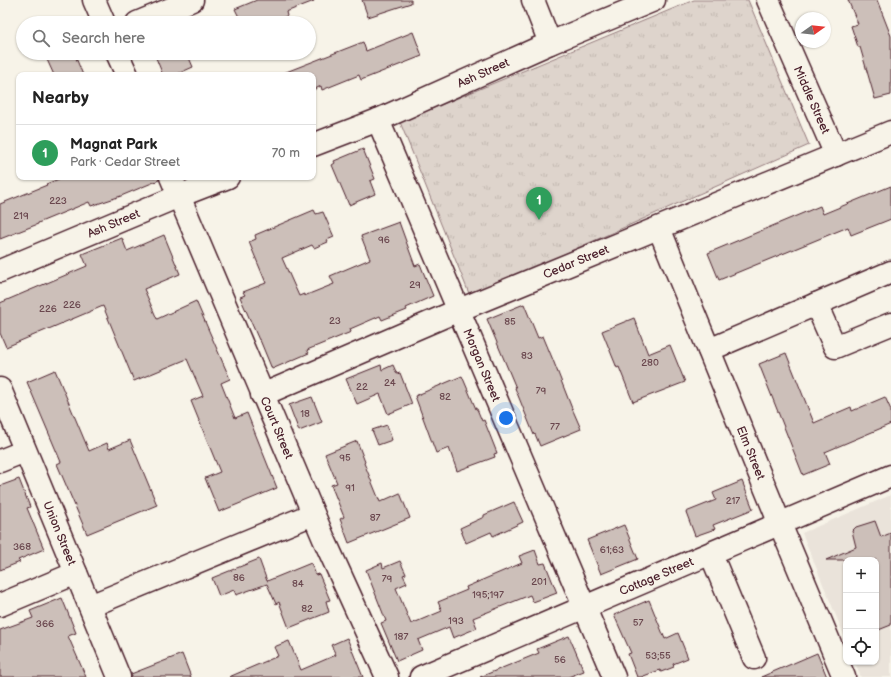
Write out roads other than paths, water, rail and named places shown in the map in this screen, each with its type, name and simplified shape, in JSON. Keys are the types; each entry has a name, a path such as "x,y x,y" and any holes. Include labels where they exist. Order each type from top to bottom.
{"street":[{"path":"94,0 101,16"},
{"path":"154,16 192,0"},
{"path":"533,0 550,43"},
{"name":"Ash Street","path":"316,143 378,120 550,43 654,0"},
{"name":"Middle Street","path":"768,0 836,155"},
{"path":"120,60 126,72"},
{"name":"Morgan Street","path":"378,120 614,677"},
{"name":"Cedar Street","path":"262,395 459,310 891,132"},
{"name":"Ash Street","path":"0,270 174,186 210,180"},
{"name":"Court Street","path":"174,186 313,514 387,677"},
{"name":"Elm Street","path":"659,228 844,677"},
{"path":"709,350 891,272"},
{"path":"816,304 835,347 891,324"},
{"name":"Union Street","path":"0,389 120,677"},
{"path":"0,461 25,451"},
{"name":"Cottage Street","path":"421,677 891,476"},
{"path":"90,606 313,514"},
{"path":"711,554 754,658"},
{"path":"0,605 76,573"}],"place":[{"name":"Magnat Park","path":"539,220"}]}
